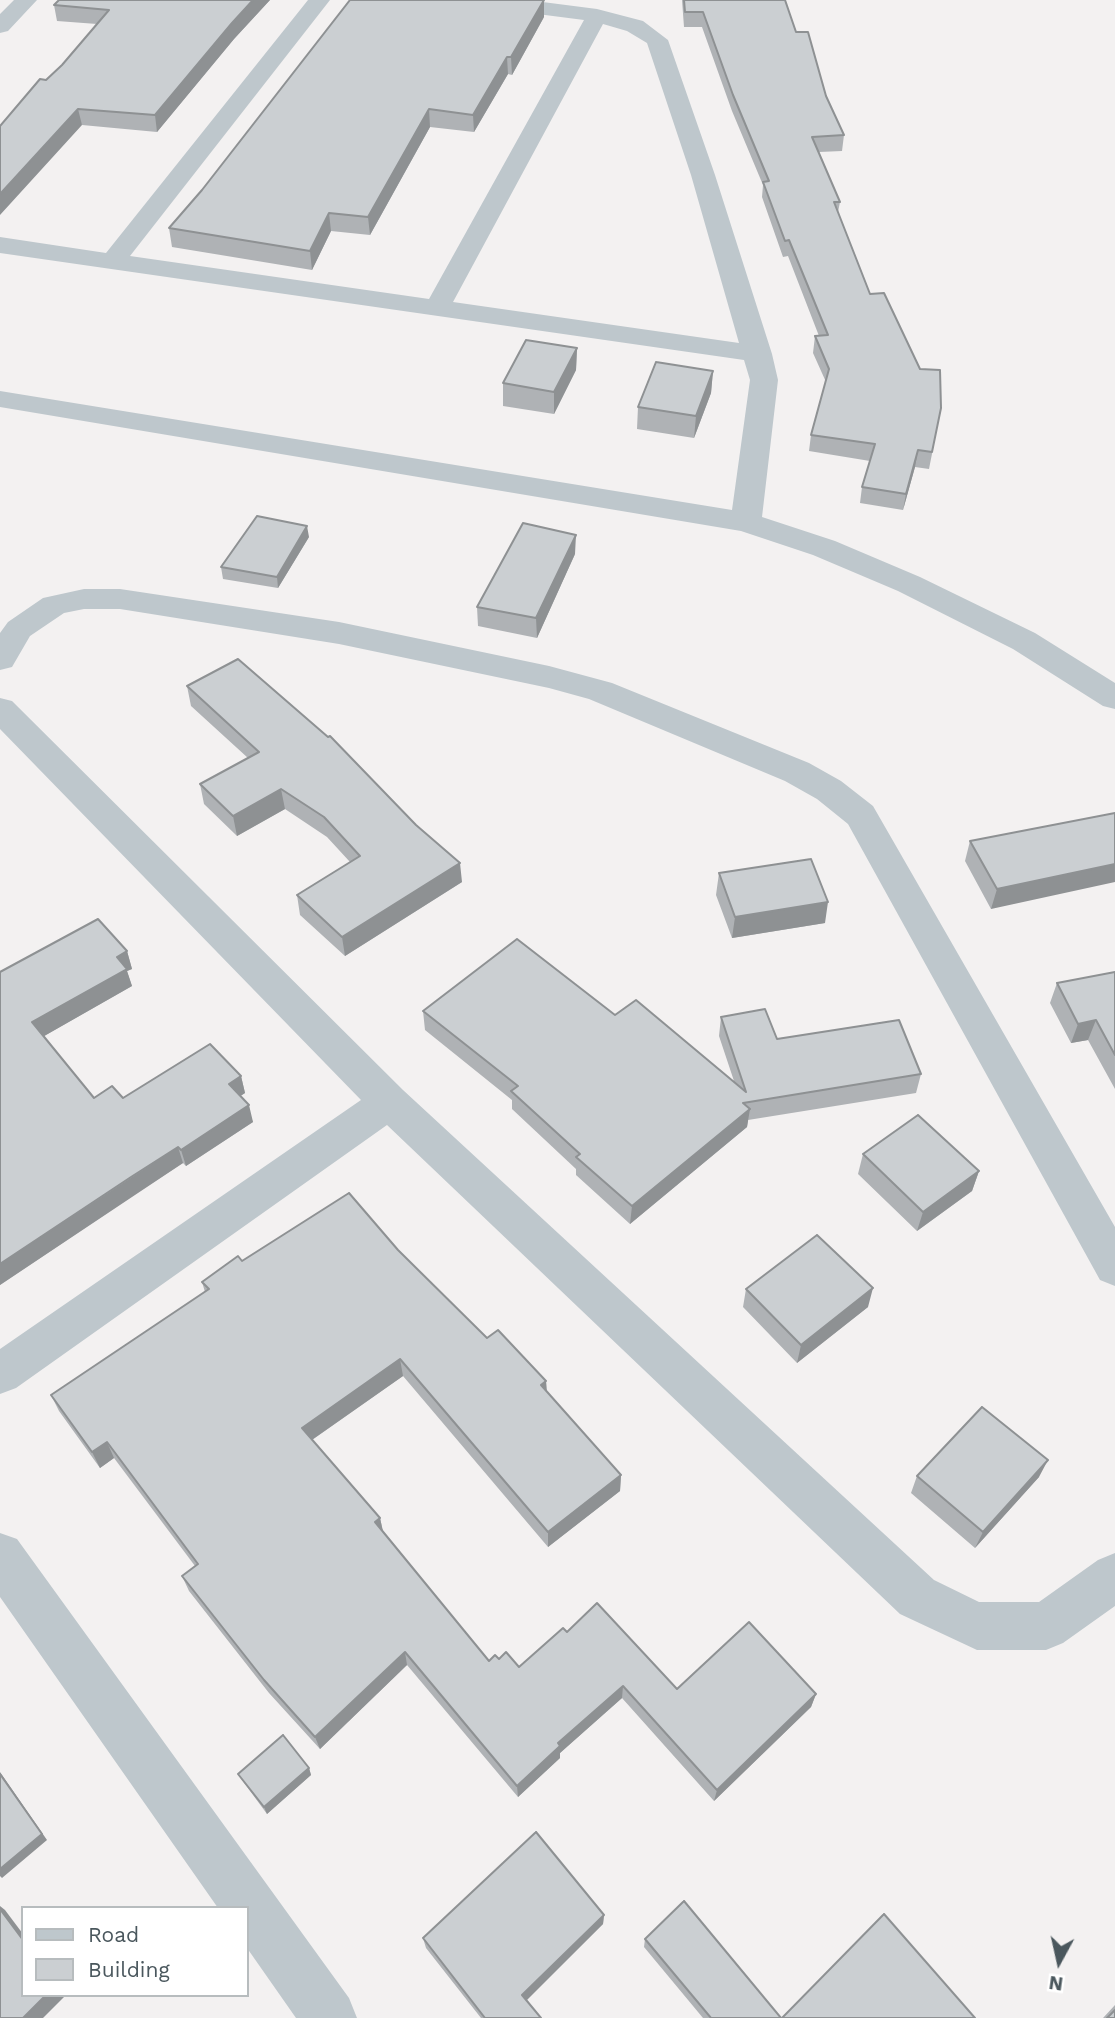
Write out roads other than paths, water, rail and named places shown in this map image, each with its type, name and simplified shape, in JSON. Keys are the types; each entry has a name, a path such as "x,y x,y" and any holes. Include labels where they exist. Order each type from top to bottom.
{"street":[{"path":"0,26 26,0"},
{"path":"113,261 319,0"},
{"path":"475,0 597,15 635,26 657,40 764,380 746,522"},
{"path":"438,306 597,15"},
{"path":"0,245 758,354"},
{"path":"0,399 746,522 824,548 909,584 1024,641 1115,698"},
{"path":"0,659 19,629 54,605 84,599 120,599 339,633 549,677 600,691 797,772 830,790 861,815 1115,1267"},
{"path":"0,709 389,1102 916,1597 977,1626 1046,1626 1115,1577"},
{"path":"0,1374 389,1102"},
{"path":"0,1556 328,2018"}]}
